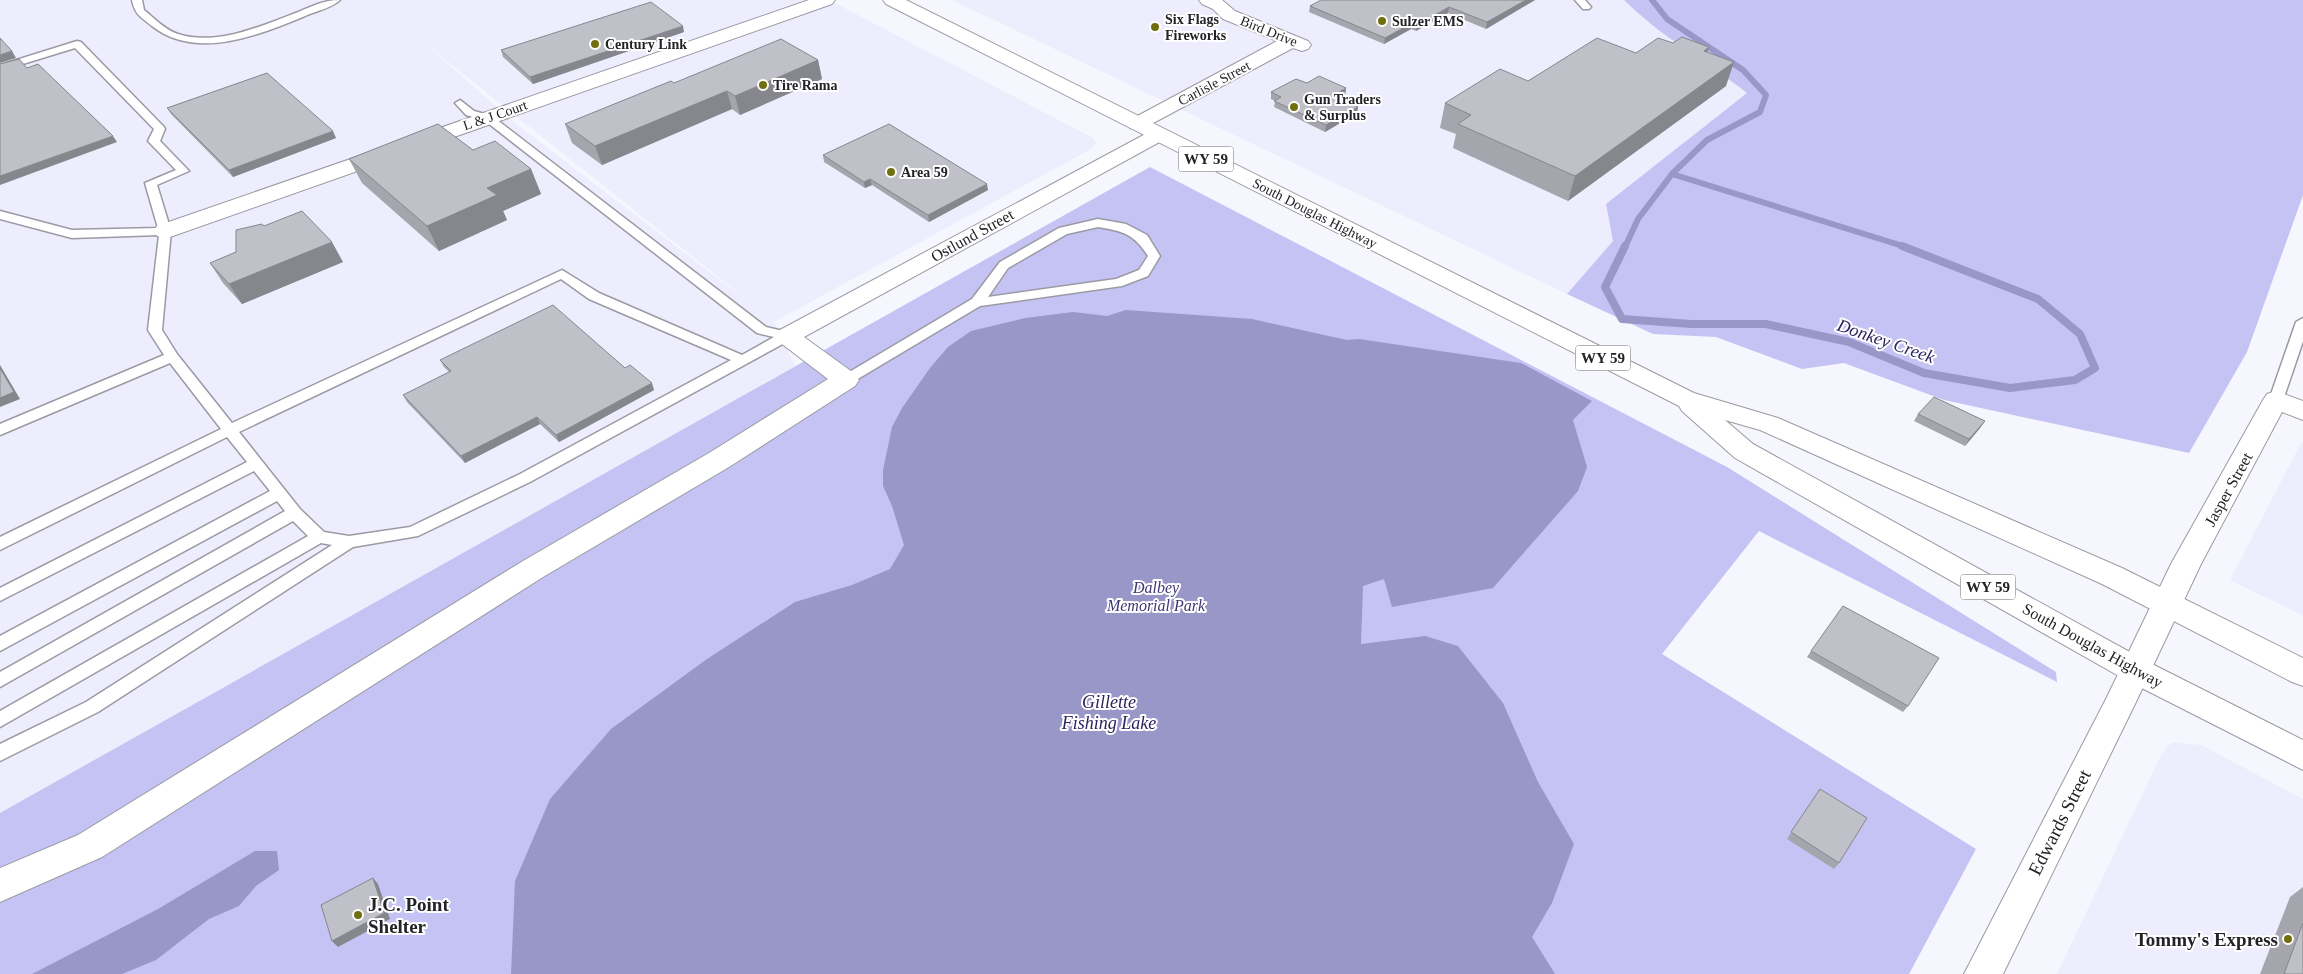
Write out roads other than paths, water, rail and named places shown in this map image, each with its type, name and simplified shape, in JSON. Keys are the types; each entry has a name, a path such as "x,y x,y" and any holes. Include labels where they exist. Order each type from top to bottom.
{"main road":[{"name":"L & J Court","path":"165,231 826,0"},
{"name":"South Douglas Highway","path":"892,0 1685,399 1769,424 2112,576 2303,672"},
{"name":"Bird Drive","path":"1219,2 1229,15 1298,44"},
{"name":"Carlisle Street","path":"1137,124 1298,44"},
{"name":"Ostlund Street","path":"787,336 1158,134"},
{"path":"0,885 90,846 533,569 720,460 846,380 787,336"},
{"name":"South Douglas Highway","path":"1685,399 1744,451 2136,670 2303,756"},
{"path":"2276,400 2303,412"},
{"name":"Jasper Street","path":"2136,670 2166,604 2276,400"},
{"name":"Edwards Street","path":"1983,974 2136,670"}],"lane":[{"path":"137,0 139,12 176,37 218,40 271,26 335,0"},
{"path":"0,68 77,44 160,129 154,141 183,171 151,183 165,231 154,330 172,356 295,513 319,537 349,542 412,532 525,478 787,336"},
{"path":"460,103 470,113 488,118 762,330 787,336"},
{"path":"0,215 72,234 165,231"},
{"path":"846,380 977,302 1118,282 1144,273 1154,256 1143,238 1122,226 1098,223 1063,231 1004,265 977,302"},
{"path":"0,544 230,430 562,274 594,296 742,360"},
{"path":"2276,400 2303,322"},
{"path":"0,430 172,356"},
{"path":"0,595 256,464"},
{"path":"0,644 279,492"},
{"path":"0,680 295,513"},
{"path":"0,720 319,537"},
{"path":"0,753 92,708 349,542"}],"water":[{"name":"Gillette Fishing Lake","path":"1126,310 1252,319 1347,340 1359,339 1521,363 1592,401 1573,420 1587,467 1578,491 1493,588 1392,607 1384,579 1363,586 1361,644 1425,636 1458,646 1503,703 1538,782 1574,844 1552,903 1532,937 1555,974 511,974 515,881 550,799 611,729 707,659 795,602 852,585 890,569 904,545 892,506 883,486 883,470 892,427 902,408 930,368 948,347 971,331 1025,318 1073,312 1107,316"},
{"path":"255,851 277,851 279,870 256,886 239,906 209,919 156,960 122,974 32,974 158,909"}],"waterway":[{"name":"Donkey Creek","path":"1652,0 1667,19 1743,70 1766,95 1760,112 1707,140 1672,174"},
{"name":"Donkey Creek","path":"1625,247 1638,219 1672,174"},
{"name":"Donkey Creek","path":"1672,174 1906,247"},
{"name":"Donkey Creek","path":"1625,246 1605,287 1622,319 1691,324 1766,324 1849,342 1924,373 2010,388 2075,380 2095,368 2080,334 2038,299 1902,246"}],"place":[{"name":"Sulzer EMS","path":"1382,21"},
{"name":"Six Flags Fireworks","path":"1155,27"},
{"name":"Century Link","path":"595,44"},
{"name":"Tire Rama","path":"763,85"},
{"name":"Gun Traders & Surplus","path":"1294,107"},
{"name":"Area 59","path":"891,172"},
{"name":"J.C. Point Shelter","path":"358,915"},
{"name":"Tommy's Express","path":"2288,939"}],"park label":[{"name":"Dalbey Memorial Park","path":"1156,596"}]}
